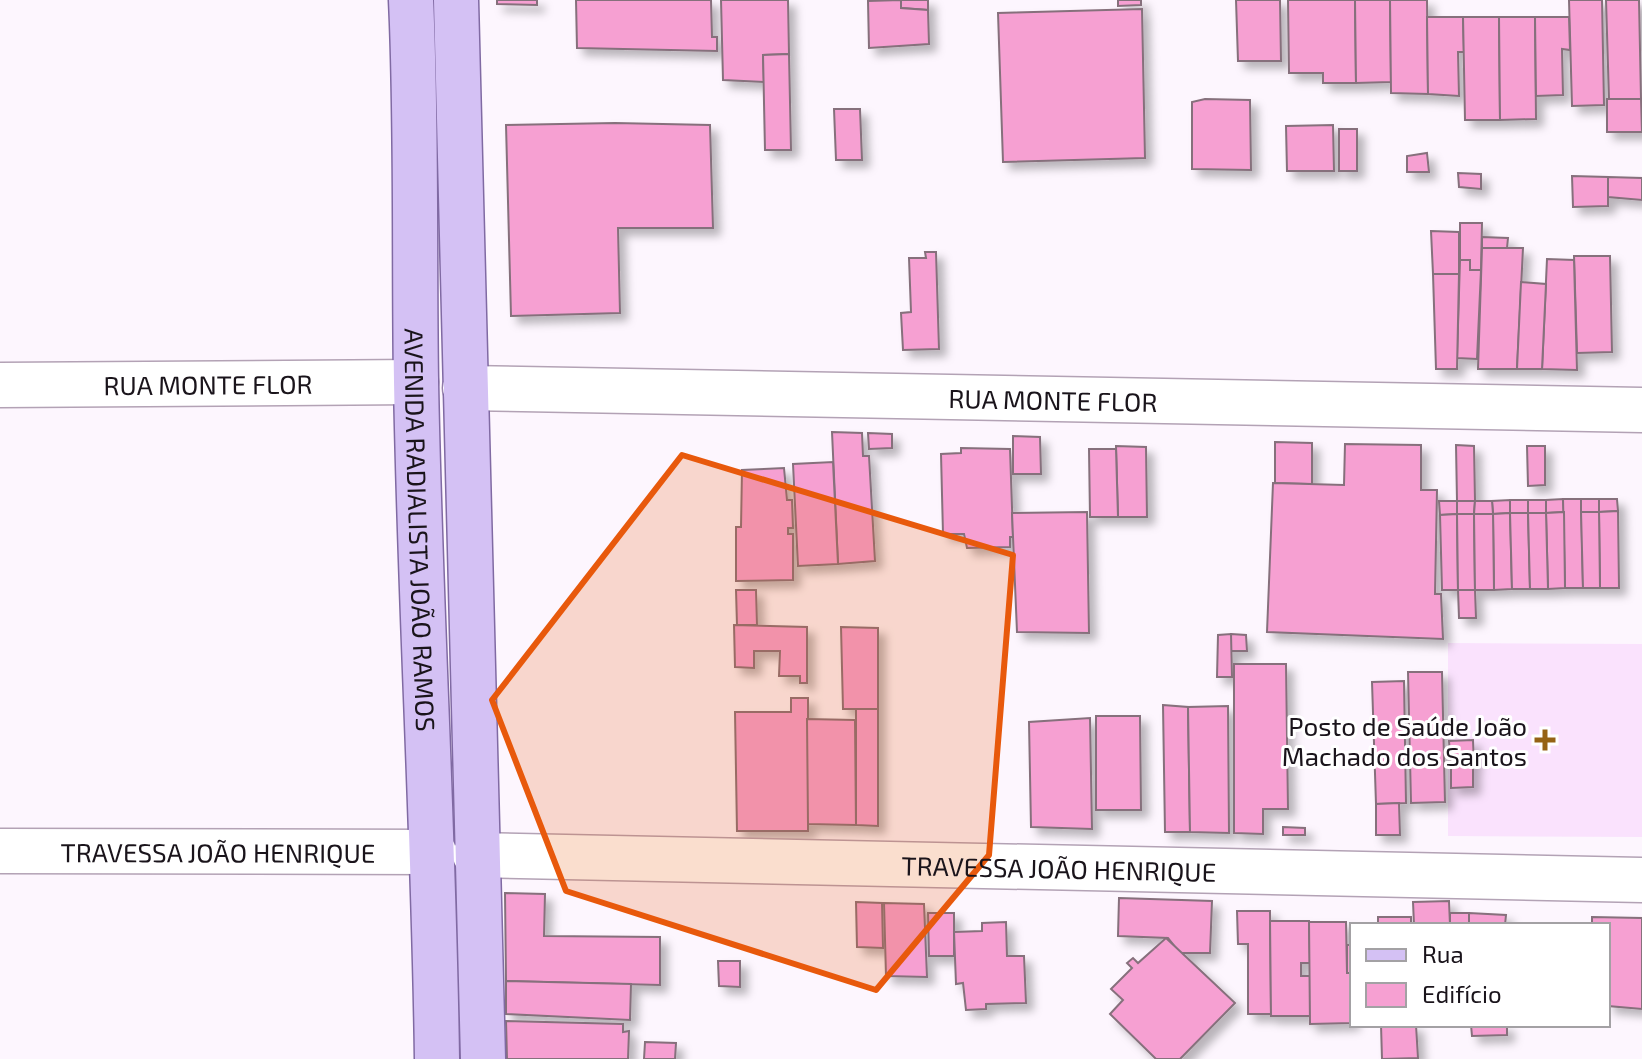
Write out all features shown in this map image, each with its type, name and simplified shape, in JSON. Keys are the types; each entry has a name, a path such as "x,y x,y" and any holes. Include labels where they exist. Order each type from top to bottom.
{"main road":[{"name":"AVENIDA RADIALISTA JOÃO RAMOS","path":"411,0 416,103 416,382 455,854 483,1059"},
{"name":"AVENIDA RADIALISTA JOÃO RAMOS","path":"437,1059 455,854 465,388 456,0"}],"street":[{"name":"RUA MONTE FLOR","path":"0,385 416,382"},
{"name":"RUA MONTE FLOR","path":"465,388 1642,410"},
{"name":"TRAVESSA JOÃO HENRIQUE","path":"0,851 455,854 1642,880"}],"highlighted area":[{"path":"682,455 1013,555 989,855 876,990 566,891 492,700"}],"shaded area":[{"name":"Posto de Saúde João Machado dos Santos","path":"1448,643 1642,644 1642,837 1448,836"}],"building":[{"path":"497,0 537,0 537,5 497,4"},
{"path":"576,0 711,0 712,37 717,37 717,51 577,48"},
{"path":"721,0 788,0 789,54 763,55 764,82 723,80"},
{"path":"901,0 928,0 928,10 901,8"},
{"path":"901,0 901,8 928,10 929,44 869,48 868,1"},
{"path":"1118,0 1141,0 1141,5 1118,6"},
{"path":"1236,0 1280,0 1281,61 1238,61"},
{"path":"1288,0 1355,0 1356,83 1323,83 1323,73 1289,73"},
{"path":"1355,0 1390,0 1391,82 1356,83"},
{"path":"1390,0 1427,0 1428,94 1391,93"},
{"path":"1569,0 1602,0 1604,105 1572,106"},
{"path":"1606,0 1639,0 1641,99 1609,99"},
{"path":"1142,9 1145,158 1003,162 998,13"},
{"path":"1427,17 1463,17 1464,52 1458,52 1459,96 1428,94"},
{"path":"1463,17 1499,17 1500,120 1465,120"},
{"path":"1499,17 1535,17 1536,119 1500,120"},
{"path":"1535,17 1569,17 1570,50 1562,49 1563,95 1536,96"},
{"path":"789,54 791,150 765,150 763,55"},
{"path":"1205,99 1250,100 1251,170 1192,169 1192,102"},
{"path":"1607,99 1641,99 1642,132 1607,132"},
{"path":"834,109 860,109 862,160 836,160"},
{"path":"506,125 710,125 713,228 618,228 620,313 511,316"},
{"path":"1333,125 1334,171 1287,171 1286,126"},
{"path":"1339,129 1357,129 1357,171 1339,171"},
{"path":"1427,153 1429,172 1407,172 1407,156"},
{"path":"1458,173 1481,174 1481,189 1459,187"},
{"path":"1572,176 1608,177 1608,206 1573,207"},
{"path":"1608,177 1642,178 1642,200 1608,197"},
{"path":"1460,223 1482,223 1481,270 1470,270 1470,260 1460,260"},
{"path":"1431,231 1459,232 1459,274 1433,274"},
{"path":"1482,237 1508,238 1507,248 1482,248"},
{"path":"1482,248 1523,248 1517,369 1478,369"},
{"path":"925,252 936,252 939,349 903,350 901,313 911,312 909,258 926,258"},
{"path":"1574,256 1610,256 1612,352 1577,353"},
{"path":"1547,259 1574,260 1577,370 1542,369"},
{"path":"1460,260 1470,260 1470,270 1481,270 1477,359 1457,358"},
{"path":"1433,274 1459,274 1457,369 1436,369"},
{"path":"1521,282 1546,284 1542,369 1517,369"},
{"path":"832,432 862,433 863,456 869,456 875,561 838,564"},
{"path":"868,433 892,434 892,448 869,449"},
{"path":"1013,436 1040,437 1041,474 1013,474"},
{"path":"1275,442 1312,443 1312,484 1275,483"},
{"path":"1345,444 1421,445 1421,490 1437,490 1435,594 1441,594 1443,639 1267,632 1273,483 1344,485"},
{"path":"1456,445 1474,446 1475,501 1457,501"},
{"path":"1116,446 1146,447 1147,517 1118,517"},
{"path":"1527,446 1545,446 1545,485 1528,486"},
{"path":"961,448 1010,449 1013,537 1010,537 1010,547 967,548 964,534 943,534 941,454 961,453"},
{"path":"1089,449 1116,449 1118,517 1090,517"},
{"path":"833,462 838,564 798,566 793,464"},
{"path":"784,468 787,500 792,500 793,528 788,528 788,534 793,534 793,580 736,581 736,527 741,527 742,470"},
{"path":"1563,499 1564,512 1546,513 1546,500"},
{"path":"1563,499 1581,499 1583,588 1565,588"},
{"path":"1581,499 1599,499 1599,512 1581,512"},
{"path":"1599,499 1617,499 1618,511 1599,512"},
{"path":"1510,500 1510,513 1493,514 1492,501"},
{"path":"1510,500 1528,500 1528,513 1510,513"},
{"path":"1528,500 1546,500 1546,513 1528,513"},
{"path":"1439,501 1457,501 1457,514 1440,515"},
{"path":"1457,501 1475,501 1474,514 1457,514"},
{"path":"1475,501 1492,501 1493,514 1474,514"},
{"path":"1618,511 1619,588 1600,588 1599,512"},
{"path":"1087,512 1089,633 1017,632 1012,513"},
{"path":"1564,512 1565,588 1548,589 1546,513"},
{"path":"1581,512 1599,512 1600,588 1583,588"},
{"path":"1510,513 1512,589 1494,590 1493,514"},
{"path":"1510,513 1528,513 1530,589 1512,589"},
{"path":"1528,513 1546,513 1548,589 1530,589"},
{"path":"1457,514 1458,590 1442,590 1440,515"},
{"path":"1457,514 1474,514 1475,590 1458,590"},
{"path":"1474,514 1493,514 1494,590 1475,590"},
{"path":"736,590 756,590 757,625 737,625"},
{"path":"1458,590 1475,590 1476,618 1459,618"},
{"path":"734,625 807,627 807,683 800,683 800,676 779,676 780,651 754,651 754,668 735,667"},
{"path":"841,627 878,628 878,709 843,709"},
{"path":"1231,634 1246,635 1247,651 1231,651"},
{"path":"1231,634 1232,677 1217,677 1218,635"},
{"path":"1234,664 1286,664 1288,809 1263,809 1263,834 1234,833"},
{"path":"1408,672 1442,672 1445,802 1411,803"},
{"path":"1404,681 1406,803 1376,804 1372,682"},
{"path":"791,698 808,698 808,831 737,831 735,712 791,712"},
{"path":"1163,705 1188,707 1190,832 1165,832"},
{"path":"1228,706 1229,833 1190,832 1188,707"},
{"path":"856,709 878,709 878,826 856,825"},
{"path":"1096,716 1140,716 1141,810 1096,810"},
{"path":"1090,718 1092,829 1031,827 1029,722"},
{"path":"807,719 855,720 856,825 808,824"},
{"path":"1473,740 1474,765 1451,766 1449,741"},
{"path":"1473,765 1473,787 1451,788 1451,766"},
{"path":"1399,803 1400,835 1376,835 1376,804"},
{"path":"1283,827 1305,828 1305,835 1283,835"},
{"path":"505,893 545,894 544,936 660,937 660,985 506,981"},
{"path":"1119,898 1212,901 1210,953 1180,953 1168,938 1118,936"},
{"path":"1449,901 1450,923 1414,923 1413,902"},
{"path":"856,902 882,903 883,948 857,947"},
{"path":"884,903 924,904 927,977 886,976"},
{"path":"1237,911 1270,911 1271,1014 1248,1014 1248,944 1238,944"},
{"path":"928,913 954,913 954,956 929,956"},
{"path":"1450,913 1469,913 1469,923 1450,923"},
{"path":"1469,913 1506,915 1505,923 1469,923"},
{"path":"1378,917 1411,917 1411,923 1378,923"},
{"path":"1592,917 1642,918 1642,1009 1610,1006 1610,923 1592,923"},
{"path":"1270,921 1309,921 1310,963 1301,963 1301,976 1310,976 1310,1016 1271,1016"},
{"path":"1006,922 1007,956 1024,956 1026,1003 986,1004 986,1009 966,1010 963,983 956,984 954,932 982,931 982,923"},
{"path":"1309,922 1346,922 1350,1023 1310,1024"},
{"path":"1166,938 1235,1003 1180,1059 1156,1059 1110,1014 1123,1000 1111,989 1132,968 1127,963 1133,958 1138,963"},
{"path":"1347,945 1350,945 1350,973 1347,973"},
{"path":"718,961 740,961 740,987 719,986"},
{"path":"506,981 631,984 630,1020 506,1014"},
{"path":"506,1021 623,1024 623,1032 629,1031 628,1059 507,1059"},
{"path":"1381,1027 1416,1027 1418,1058 1382,1059"},
{"path":"1471,1027 1507,1027 1507,1035 1472,1036"},
{"path":"645,1042 676,1043 675,1059 644,1059"}],"place":[{"name":"Posto de Saúde João Machado dos Santos","path":"1545,740"}]}
